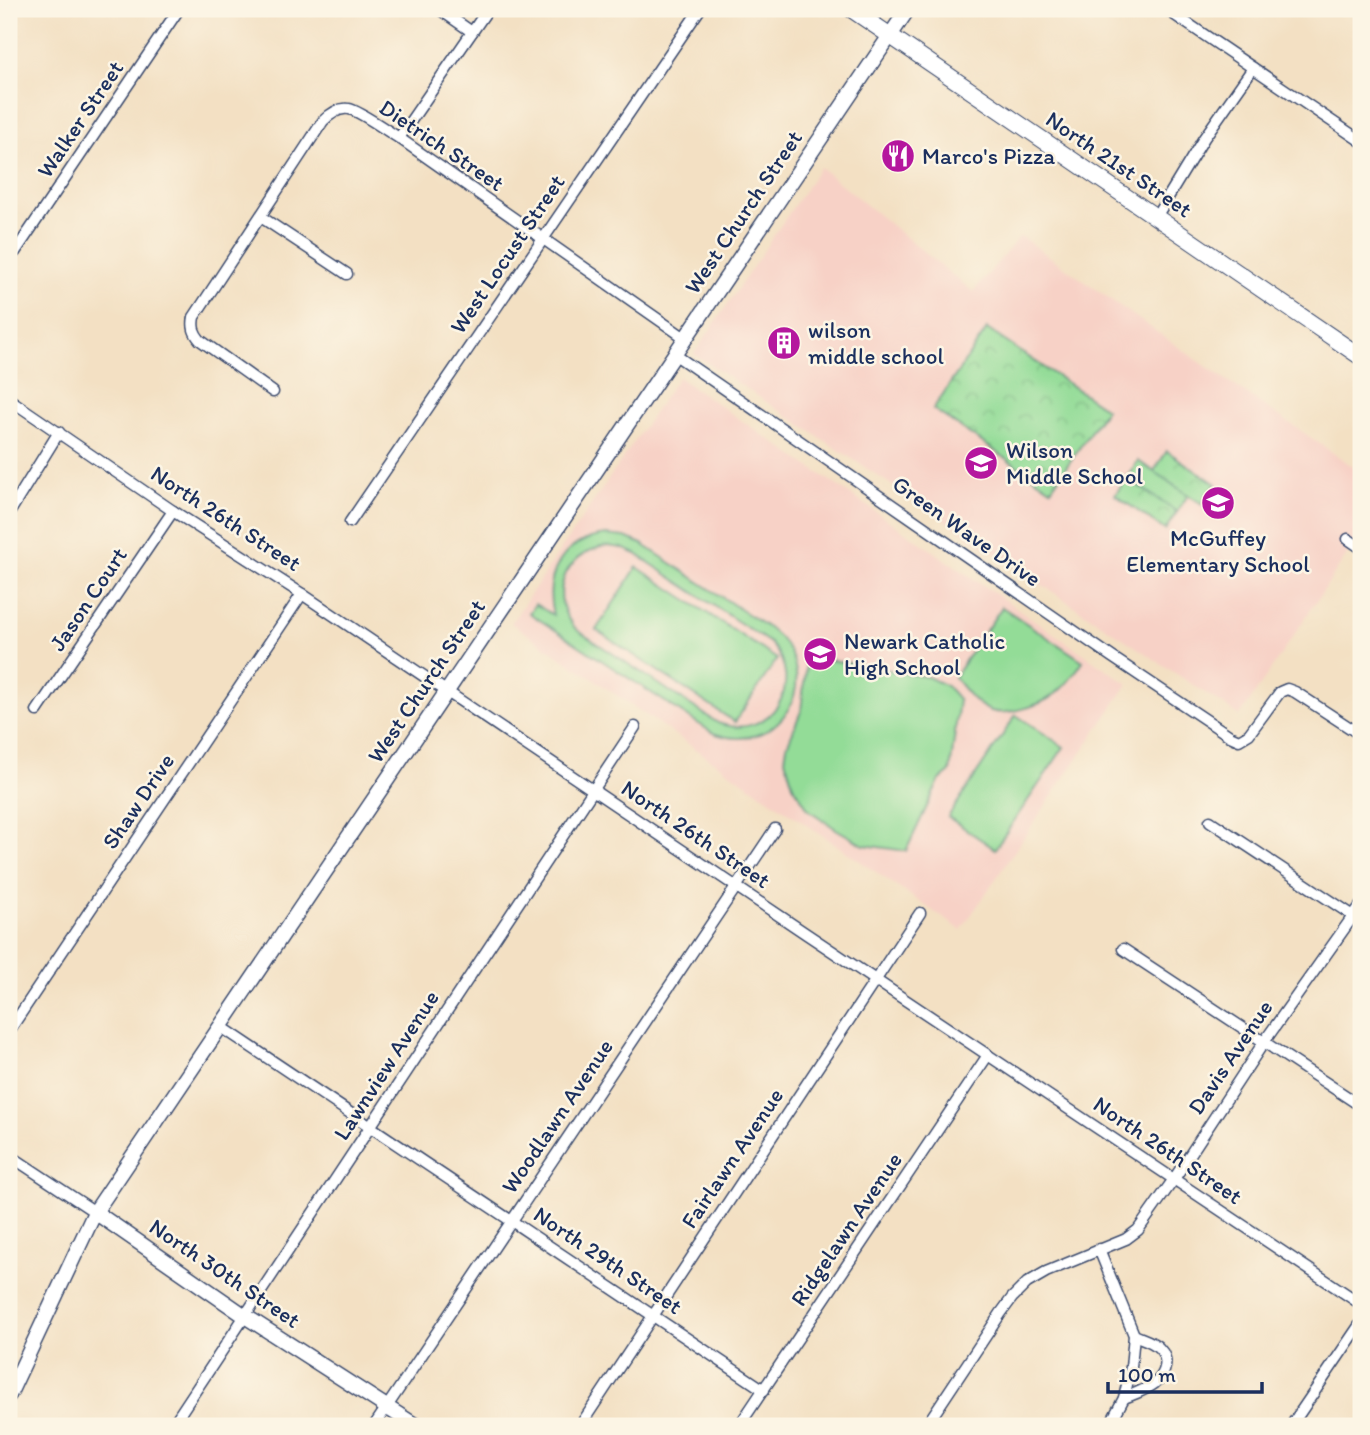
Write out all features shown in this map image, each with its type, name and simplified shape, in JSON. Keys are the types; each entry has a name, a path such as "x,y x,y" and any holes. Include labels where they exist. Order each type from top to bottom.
{"main road":[{"name":"North 21st Street","path":"851,9 1361,357"}],"street":[{"name":"Walker Street","path":"15,252 179,9"},
{"path":"439,9 472,32"},
{"path":"399,138 488,9"},
{"name":"West Locust Street","path":"350,522 699,9"},
{"name":"West Church Street","path":"9,1395 95,1212 908,9"},
{"path":"1166,9 1361,141"},
{"path":"1156,217 1204,138 1253,68"},
{"name":"Dietrich Street","path":"273,392 200,340 195,335 194,317 323,121 340,110 349,109 399,138 685,338"},
{"path":"261,217 347,274"},
{"name":"Green Wave Drive","path":"674,354 1230,736 1239,740 1249,734 1280,692 1287,689 1361,735"},
{"name":"North 26th Street","path":"9,399 1361,1304"},
{"path":"9,513 59,432"},
{"name":"Jason Court","path":"37,711 173,511"},
{"path":"1348,538 1361,548"},
{"name":"Shaw Drive","path":"9,1031 302,594"},
{"name":"Lawnview Avenue","path":"172,1426 635,727"},
{"path":"1210,821 1357,919"},
{"name":"Woodlawn Avenue","path":"374,1426 775,829"},
{"name":"Davis Avenue","path":"926,1426 1012,1298 1027,1283 1046,1272 1126,1239 1138,1230 1264,1042 1357,919 1361,905"},
{"name":"Fairlawn Avenue","path":"580,1426 920,913"},
{"path":"1123,949 1361,1107"},
{"name":"North 29th Street","path":"220,1026 764,1390"},
{"name":"Ridgelawn Avenue","path":"739,1426 988,1055"},
{"name":"North 30th Street","path":"9,1155 245,1316 416,1426"},
{"path":"1099,1250 1134,1335 1124,1398 1109,1426"},
{"path":"1291,1426 1361,1323"},
{"path":"1124,1398 1156,1382 1166,1365 1159,1347 1134,1335"}],"shaded area":[{"path":"820,167 973,292 1020,236 1361,472 1361,534 1240,716 694,354"},
{"name":"Newark Catholic High School","path":"678,377 1128,684 961,930 511,623"}],"green space":[{"path":"987,329 1106,409 1051,489 933,409"},
{"path":"1167,451 1216,484 1202,504 1188,495 1165,530 1115,495 1138,461 1154,471"},
{"path":"1138,461 1188,495 1177,512 1127,478"},
{"path":"606,535 625,537 642,544 770,629 787,647 795,668 796,689 789,708 777,723 759,734 738,738 713,733 529,613 535,604 553,615 551,586 554,573 568,552 591,538","holes":["607,546 636,554 770,643 781,659 785,675 784,691 778,705 767,717 753,724 737,727 718,723 577,630 562,604 561,591 570,567 579,557 592,550"]},
{"path":"637,567 777,659 735,722 596,630"},
{"path":"1002,607 1083,661 1063,687 1048,699 1030,707 1001,713 980,705 954,677"},
{"path":"807,656 928,677 947,686 959,700 950,772 939,781 906,851 864,845 836,829 809,810 793,785 785,759 787,746 801,711"},
{"path":"1016,715 1064,747 995,849 948,817"}],"place":[{"name":"Marco's Pizza","path":"898,156"},
{"name":"wilson middle school","path":"784,343"},
{"name":"Wilson Middle School","path":"981,463"},
{"name":"McGuffey Elementary School","path":"1218,503"},
{"name":"Newark Catholic High School","path":"820,654"}]}
